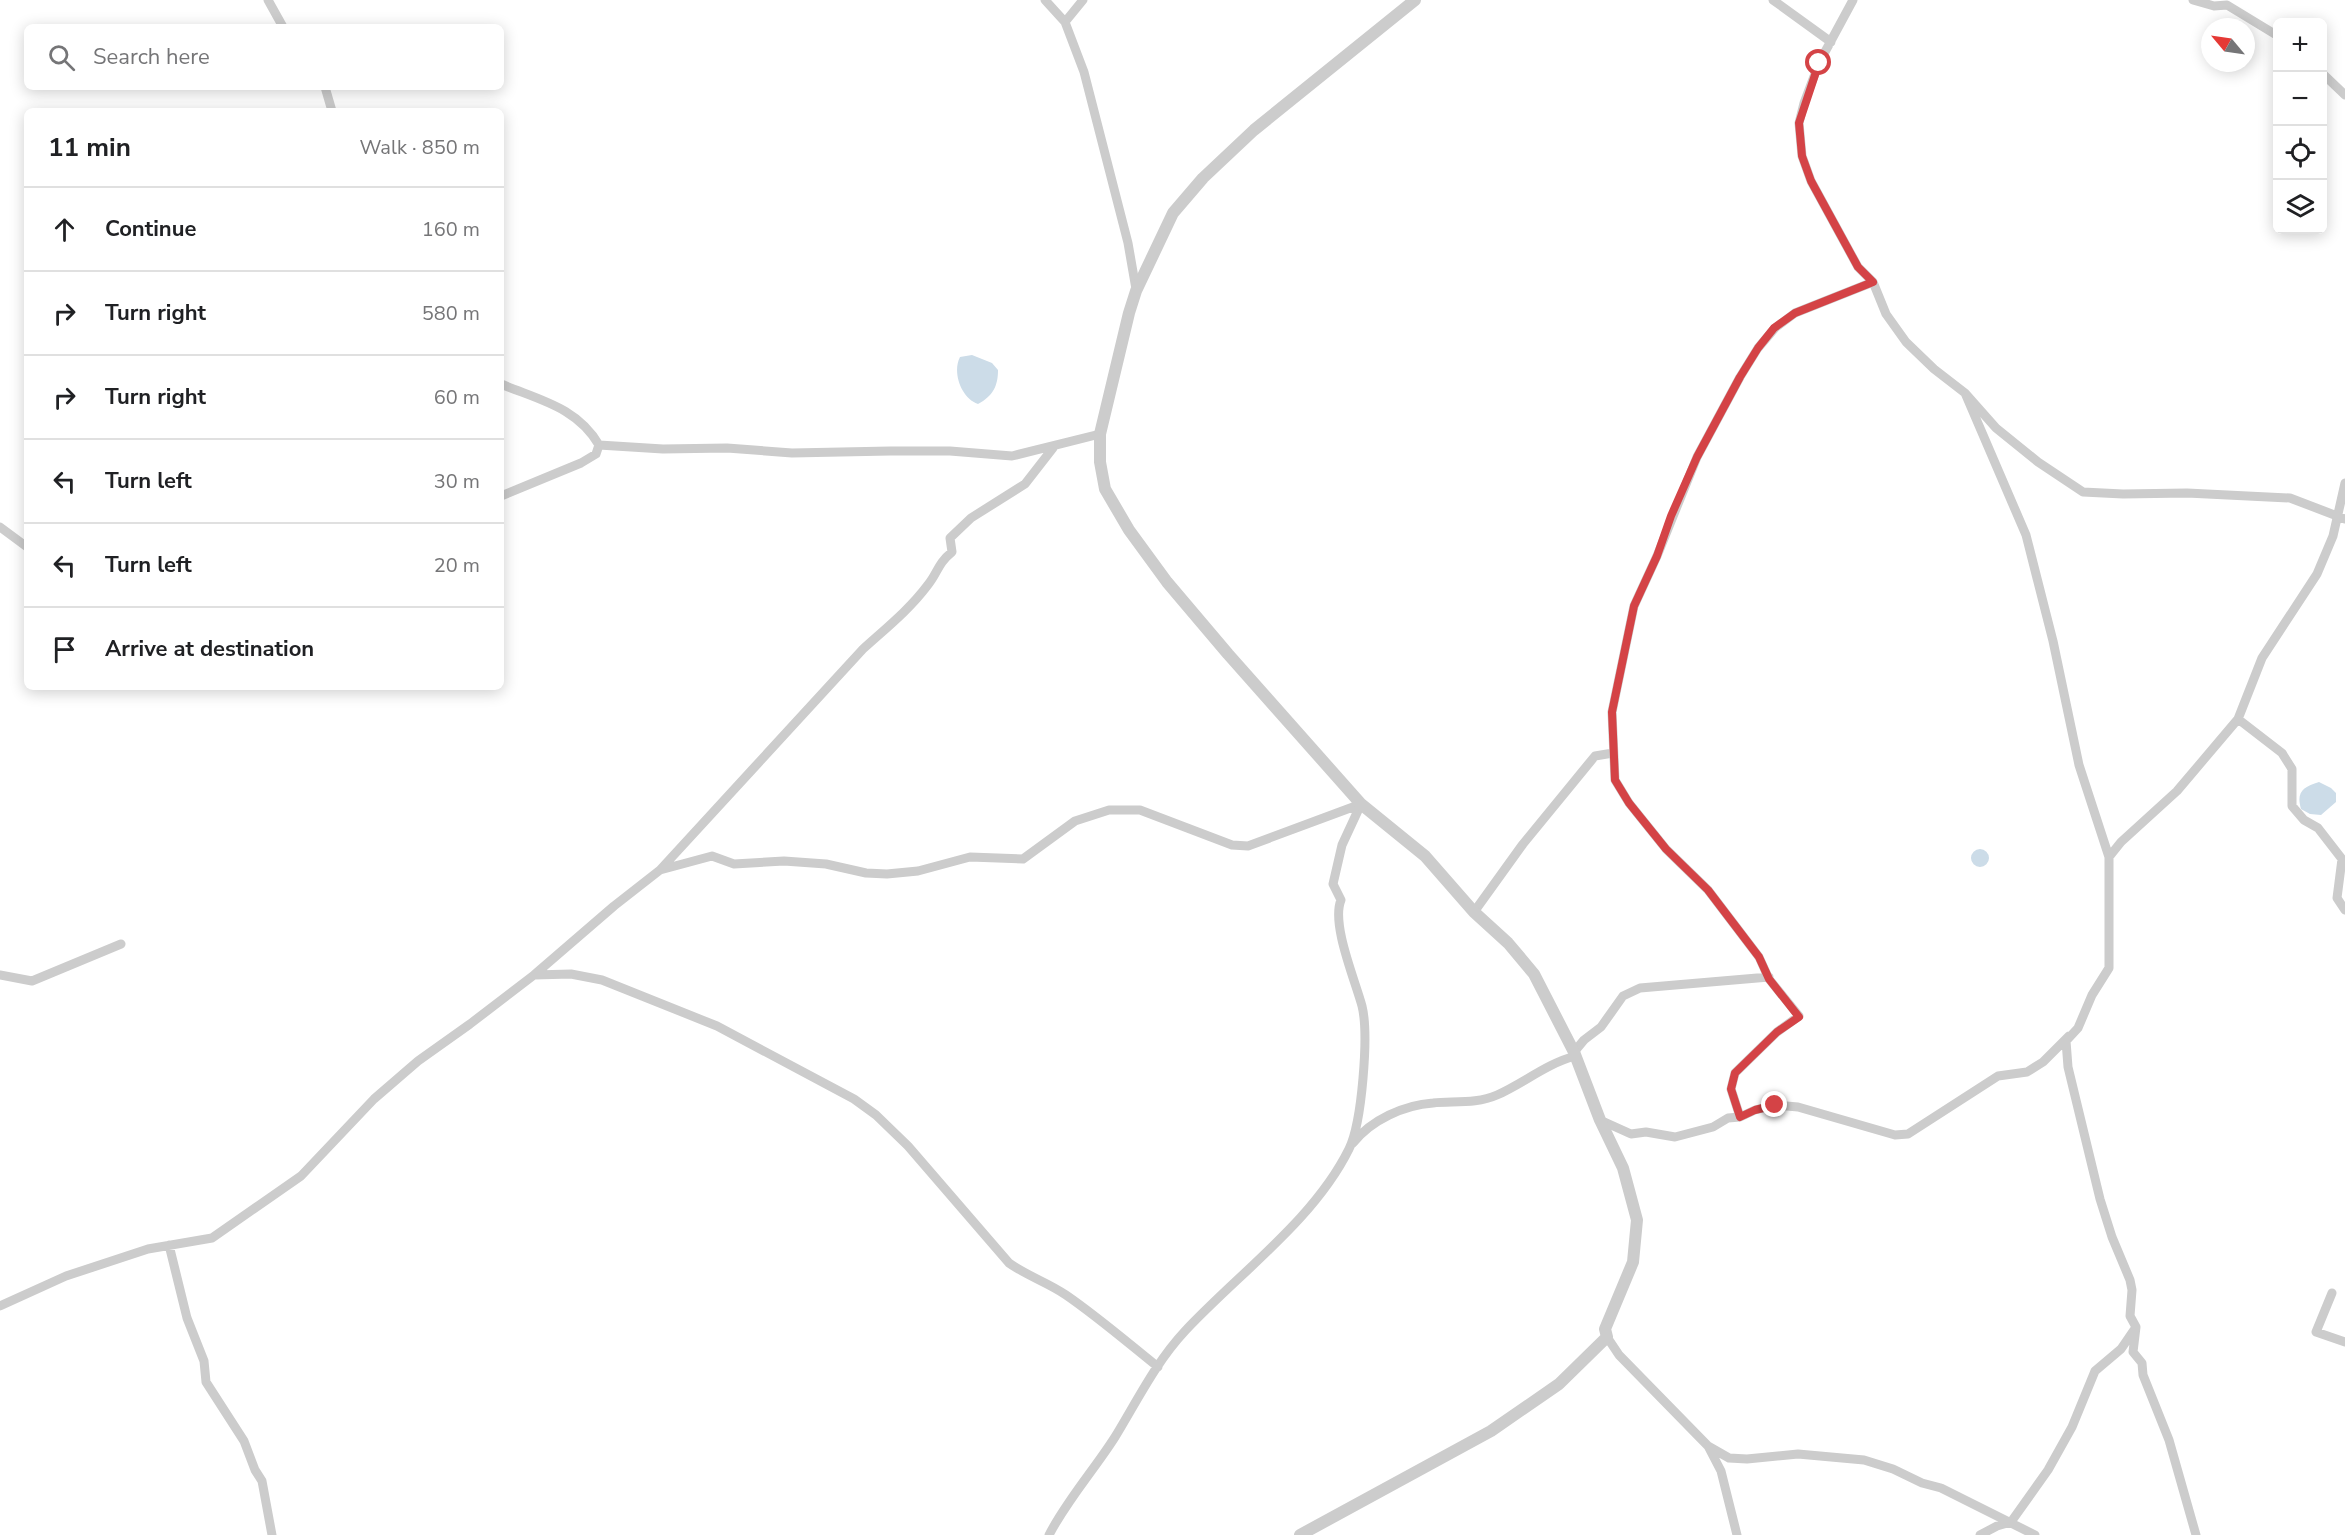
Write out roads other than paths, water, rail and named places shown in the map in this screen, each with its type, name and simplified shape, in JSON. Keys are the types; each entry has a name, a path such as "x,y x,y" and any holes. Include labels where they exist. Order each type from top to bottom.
{"street":[{"path":"268,0 281,24"},
{"path":"1044,0 1065,22 1084,72 1128,243 1136,291"},
{"path":"1065,22 1083,0"},
{"path":"1415,0 1254,130 1203,178 1173,213 1136,291 1129,313 1100,435 1100,462 1106,489 1129,530 1167,582 1228,654 1361,804 1425,856 1474,912 1508,943 1534,974 1575,1054 1600,1120 1623,1168 1637,1220 1633,1262 1605,1329 1607,1337 1619,1355 1708,1446 1729,1458 1748,1459 1798,1454 1864,1460 1941,1488 2035,1535"},
{"path":"1773,0 1831,42"},
{"path":"1853,0 1819,63 1799,123 1802,156 1811,181 1858,267 1873,282 1886,314 1906,342 1934,369 1965,393 2005,435 2038,462 2083,492 2187,493 2290,498 2342,517"},
{"path":"2193,0 2214,6 2227,5 2273,34"},
{"path":"2327,78 2345,95"},
{"path":"325,90 331,108"},
{"path":"1740,1117 1731,1089 1735,1073 1791,1020 1799,1017 1769,977 1759,957 1708,890 1666,849 1629,803 1615,780 1612,712 1634,606 1697,457 1740,377 1774,328 1795,313 1873,282"},
{"path":"504,385 534,395 580,419 599,445"},
{"path":"1965,393 2026,534 2053,641 2079,765 2109,857 2109,968 2092,995 2078,1028 2066,1041 2068,1067 2100,1199 2112,1237 2130,1280 2132,1290 2130,1316 2136,1327 2133,1352 2142,1363 2143,1375 2169,1440 2196,1535"},
{"path":"599,445 727,448 792,453 890,451 1012,456 1100,435"},
{"path":"504,495 581,463 596,454 599,445"},
{"path":"0,1306 66,1276 148,1249 212,1238 301,1176 374,1100 418,1061 534,975 660,870 863,649 899,618 928,585 940,562 952,552 950,538 971,518 1025,484 1053,448"},
{"path":"2109,857 2121,842 2177,791 2238,719 2262,658 2317,574 2342,517 2345,483"},
{"path":"0,526 24,544"},
{"path":"2238,719 2282,753 2292,769 2292,806 2304,820 2318,828 2342,859 2337,898 2345,910"},
{"path":"1474,912 1523,844 1595,756 1613,753"},
{"path":"660,870 712,856 734,864 784,861 816,863 866,873 887,874 918,871 970,857 1023,859 1074,821 1109,810 1125,809 1140,810 1232,845 1248,846 1361,804"},
{"path":"1350,1148 1359,1109 1365,1029 1362,1008 1344,946 1337,909 1341,900 1333,884 1342,845 1361,804"},
{"path":"0,975 32,981 121,944"},
{"path":"534,975 572,974 602,980 717,1026 854,1099 876,1115 908,1146 1009,1263 1023,1273 1036,1277 1066,1295 1158,1367"},
{"path":"1049,1535 1158,1367 1184,1332 1299,1219 1330,1180 1361,1133 1378,1120 1399,1111 1431,1103 1467,1102 1495,1096 1555,1062 1575,1054 1584,1040 1601,1027 1623,996 1640,988 1769,977"},
{"path":"1600,1120 1632,1134 1646,1132 1675,1137 1713,1127 1728,1118 1740,1117 1775,1105 1798,1107 1895,1135 1908,1134 1998,1076 2027,1072 2043,1062 2078,1028"},
{"path":"169,1245 187,1318 204,1361 206,1382 244,1441 255,1470 262,1480 272,1535"},
{"path":"2332,1293 2316,1332 2345,1342"},
{"path":"1980,1535 1996,1526 2011,1522 2048,1470 2072,1427 2095,1371 2121,1349 2136,1327"},
{"path":"1300,1535 1491,1431 1558,1384 1607,1337"},
{"path":"1708,1446 1720,1472 1737,1535"}],"water":[{"path":"972,355 992,363 998,370 994,390 978,404 972,401 963,390 957,370 960,357"},
{"path":"2319,782 2336,793 2336,802 2321,815 2310,814 2301,809 2300,794 2305,788"},
{"path":"1980,849 1986,852 1989,858 1986,864 1980,867 1974,864 1971,858 1974,852"}]}
